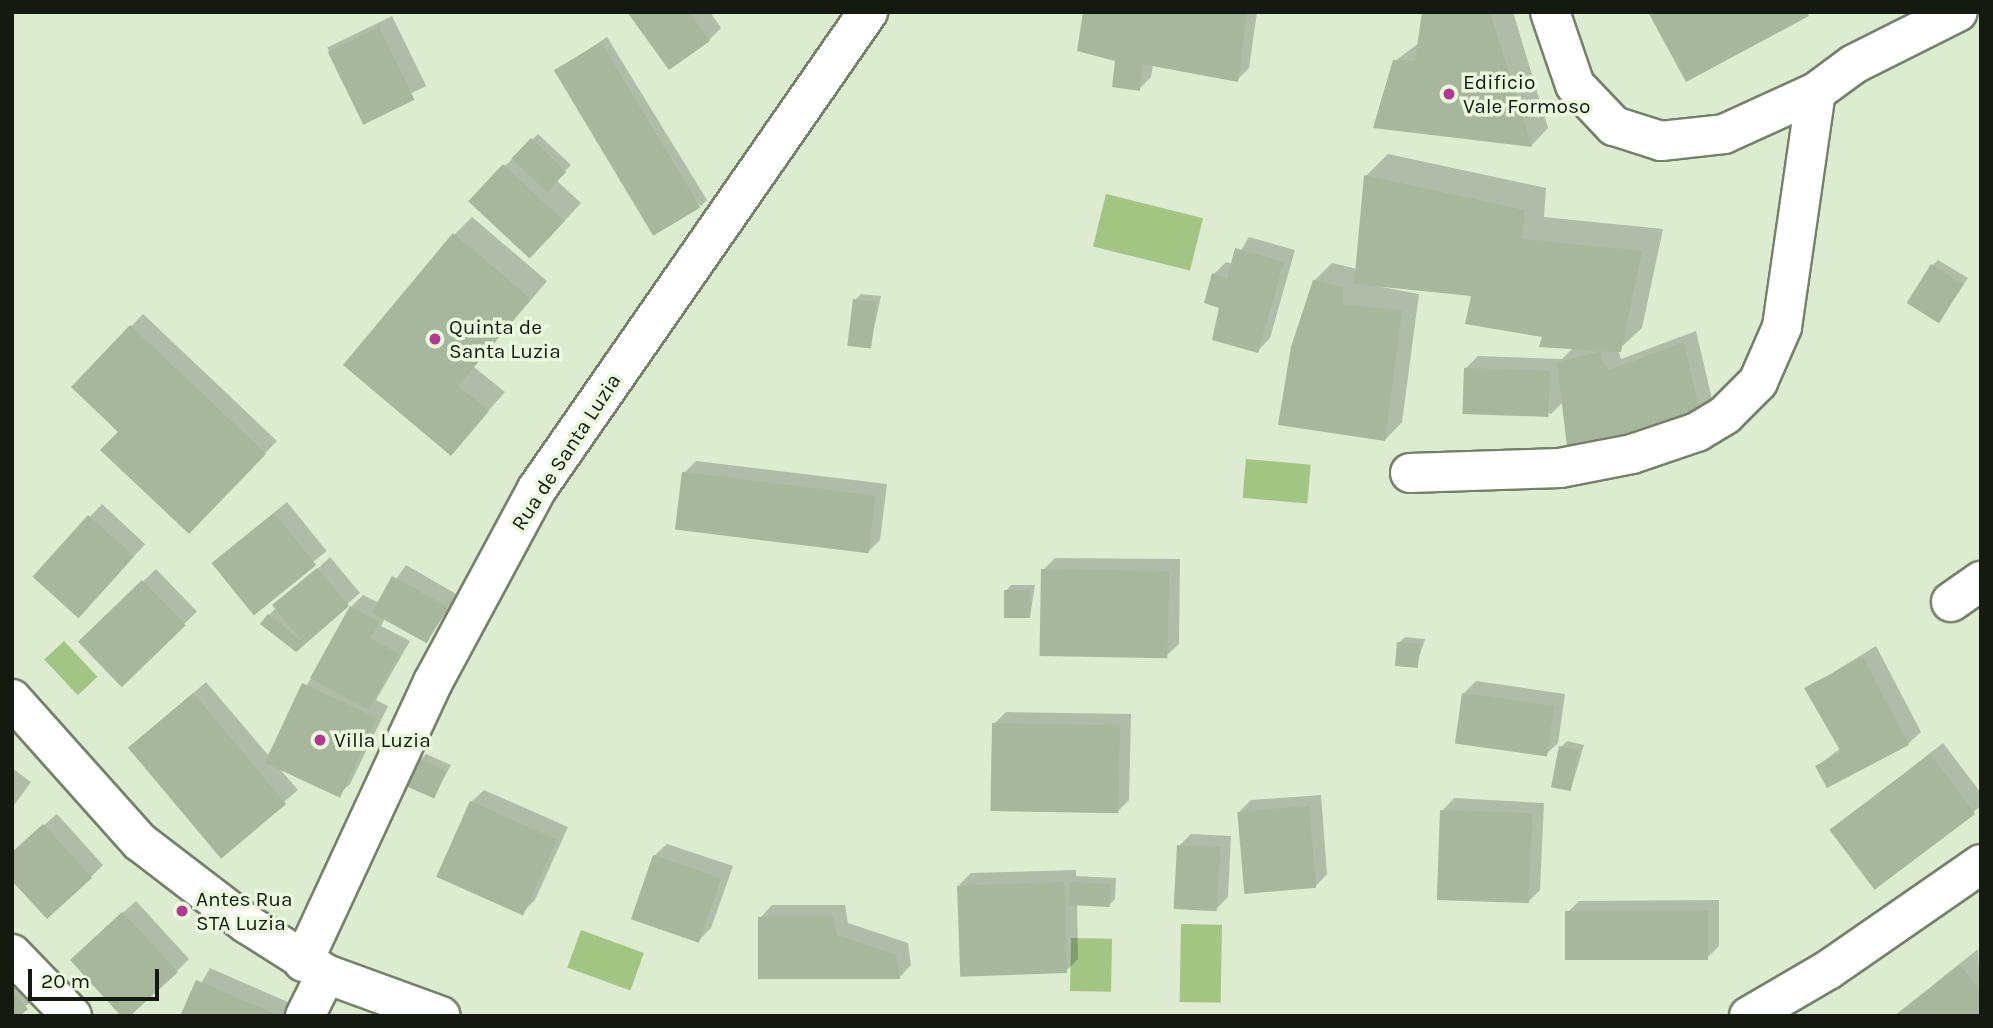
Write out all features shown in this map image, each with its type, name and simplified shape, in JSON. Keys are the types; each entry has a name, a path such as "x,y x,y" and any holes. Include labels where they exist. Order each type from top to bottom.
{"street":[{"name":"Rua de Santa Luzia","path":"305,1016 314,968 433,682 537,489 868,12"},
{"path":"1550,12 1575,85 1614,125 1661,141 1724,134 1816,92 1854,64 1958,12"},
{"path":"1410,473 1560,468 1632,454 1697,432 1726,415 1758,383 1782,327 1816,92"},
{"path":"12,699 140,842 314,968 441,1016"},
{"path":"1749,1016 1828,970 1981,864"},
{"path":"12,954 72,1016"}],"shaded area":[{"path":"1106,194 1203,218 1190,271 1093,246"},
{"path":"1246,459 1311,465 1307,504 1243,498"},
{"path":"64,641 97,677 78,695 44,659"},
{"path":"1181,924 1222,925 1221,1003 1180,1002"},
{"path":"581,930 644,953 630,991 567,968"},
{"path":"1071,938 1112,939 1111,992 1070,991"}],"building":[{"path":"627,12 689,12 710,41 669,70"},
{"path":"1083,12 1247,12 1238,82 1142,64 1140,91 1112,87 1115,61 1077,51"},
{"name":"Edificio Vale Formoso","path":"1422,12 1490,12 1532,147 1373,128 1393,60 1415,61"},
{"path":"1648,12 1807,12 1809,16 1686,82"},
{"path":"379,27 415,100 363,125 328,52"},
{"path":"601,42 700,207 653,236 554,70"},
{"path":"531,138 566,172 547,192 512,158"},
{"path":"503,164 564,221 530,259 468,201"},
{"path":"1364,175 1524,210 1522,239 1642,251 1621,352 1539,347 1542,337 1465,324 1471,296 1354,284"},
{"path":"453,233 531,299 458,386 489,411 451,456 343,365"},
{"path":"1235,248 1284,262 1258,353 1212,340 1219,308 1204,303 1212,273 1227,279"},
{"path":"1931,264 1963,284 1939,323 1907,303"},
{"path":"1313,280 1343,287 1343,304 1402,311 1385,441 1278,425 1291,347"},
{"path":"853,299 877,302 871,349 847,346"},
{"path":"130,325 266,454 189,534 100,450 118,432 71,387"},
{"path":"1684,342 1700,413 1568,455 1557,362 1602,351 1601,359 1609,370"},
{"path":"1464,368 1550,371 1548,417 1462,414"},
{"path":"682,472 876,496 868,553 675,530"},
{"path":"274,513 316,565 254,615 212,563"},
{"path":"88,515 134,556 79,618 32,577"},
{"path":"317,568 349,606 296,652 260,624 268,614 303,642 272,605"},
{"path":"1041,569 1169,571 1167,658 1039,656"},
{"path":"392,576 447,607 427,643 372,613"},
{"path":"142,580 186,625 122,687 78,642"},
{"path":"1004,590 1030,590 1030,618 1004,618"},
{"path":"350,606 379,622 370,638 399,654 369,710 310,678"},
{"path":"1397,642 1420,644 1418,668 1395,666"},
{"path":"1863,657 1909,745 1827,788 1815,766 1841,752 1804,688"},
{"name":"Villa Luzia","path":"302,683 377,718 340,798 265,763"},
{"path":"193,693 286,804 221,859 128,748"},
{"path":"1462,693 1554,706 1547,756 1455,744"},
{"path":"992,723 1120,725 1118,813 990,811"},
{"path":"1559,746 1579,750 1571,791 1551,787"},
{"path":"1930,754 1975,814 1875,890 1829,830"},
{"path":"419,759 446,771 434,799 407,786"},
{"path":"470,801 557,840 523,915 436,877"},
{"path":"1309,806 1316,888 1244,894 1237,812"},
{"path":"1440,810 1532,813 1529,903 1437,900"},
{"path":"43,824 92,878 47,919 12,881 12,852"},
{"path":"1177,845 1220,847 1217,911 1174,909"},
{"path":"653,855 721,878 699,943 631,919"},
{"path":"1064,882 1067,973 960,977 957,886"},
{"path":"1070,882 1111,884 1110,907 1069,905"},
{"path":"1565,911 1708,911 1708,960 1565,960"},
{"path":"122,912 178,972 130,1016 121,1016 70,960"},
{"path":"758,917 833,917 837,935 896,955 900,979 758,979"},
{"path":"1960,965 1981,991 1981,1016 1896,1016"},
{"path":"196,980 280,1016 180,1016"},
{"path":"12,991 28,1009 20,1016 12,1016"}],"place":[{"name":"Edificio Vale Formoso","path":"1449,94"},
{"name":"Quinta de Santa Luzia","path":"435,339"},
{"name":"Villa Luzia","path":"320,740"},
{"name":"Antes Rua STA Luzia","path":"182,911"}]}
